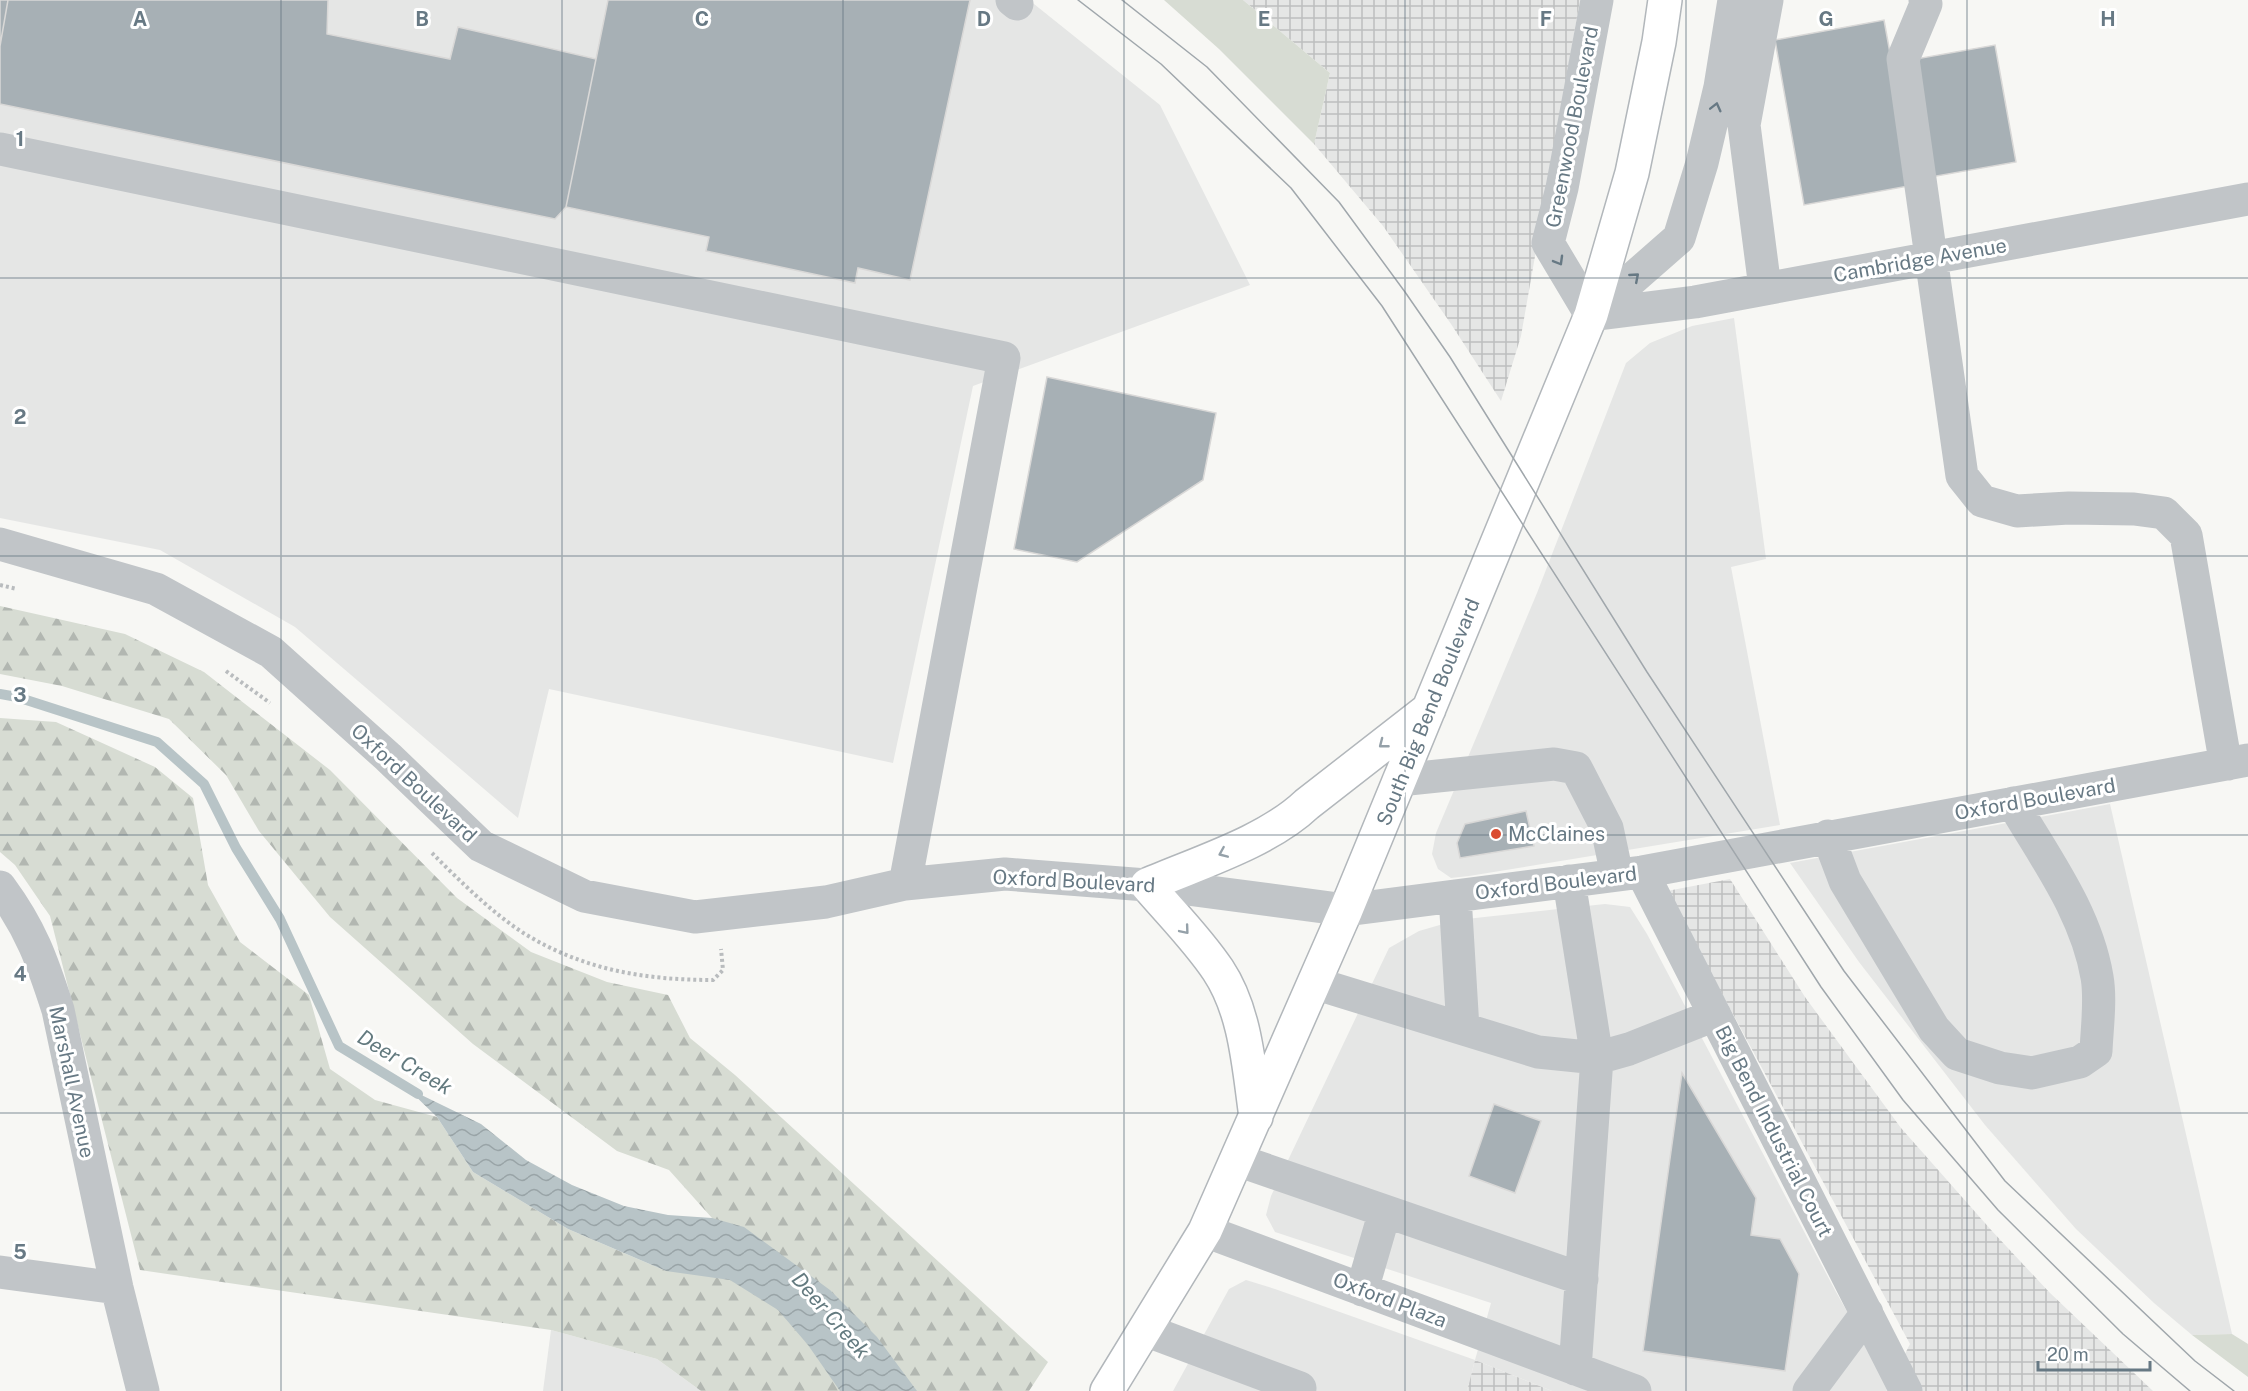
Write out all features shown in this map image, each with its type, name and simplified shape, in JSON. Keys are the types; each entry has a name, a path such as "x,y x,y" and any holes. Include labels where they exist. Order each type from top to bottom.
{"main road":[{"name":"South Big Bend Boulevard","path":"1107,1391 1205,1231 1237,1160 1346,910 1591,315 1632,173 1659,42 1665,0"},
{"path":"1256,1117 1247,1053 1234,1003 1219,972 1147,885 1251,841 1290,820 1306,804 1429,708"}],"street":[{"name":"Greenwood Boulevard","path":"1591,315 1548,243 1562,188 1596,0"},
{"path":"1591,315 1679,238 1702,163 1720,87 1734,0"},
{"path":"1765,288 1744,125 1767,0"},
{"path":"1925,0 1926,4 1903,59 1962,476 1982,501 2017,511 2069,508 2134,509 2164,513 2186,535 2225,760 2238,762"},
{"path":"0,149 1004,358 905,884"},
{"name":"Cambridge Avenue","path":"1591,315 1695,302 2248,199"},
{"name":"Oxford Boulevard","path":"0,544 156,589 271,652 388,757 481,846 584,896 695,917 826,902 905,884 1005,874 1147,885 1346,910 1630,874 2238,762"},
{"name":"Big Bend Industrial Court","path":"1399,780 1554,764 1576,768 1630,874 1715,1015 1906,1391"},
{"path":"1828,836 1845,881 1934,1029 1957,1054 2000,1068 2032,1073 2080,1062 2096,1051 2097,978 2084,930 2067,894 2013,803"},
{"path":"1569,881 1597,1058 1575,1370"},
{"name":"Marshall Avenue","path":"0,887 31,934 44,965 58,1010 117,1288 143,1391"},
{"path":"1455,896 1463,1029"},
{"path":"1314,983 1538,1052 1597,1058 1629,1049 1715,1015"},
{"path":"1237,1160 1582,1279"},
{"path":"1362,1290 1385,1211"},
{"name":"Oxford Plaza","path":"1205,1231 1635,1391"},
{"path":"0,1272 117,1288"},
{"path":"1809,1391 1867,1313"},
{"path":"1145,1330 1300,1388"}],"shaded area":[{"path":"0,0 1029,0 1160,105 1250,285 973,386 893,763 549,689 518,818 295,627 160,550 0,518"},
{"path":"1243,0 1580,0 1521,336 1501,401 1383,226 1314,144 1330,73"},
{"path":"1734,318 1766,559 1731,567 1780,825 1451,878 1438,869 1432,854 1436,833 1537,593 1626,363 1650,343 1692,326"},
{"path":"2110,804 2232,1334 2192,1335 2154,1303 2076,1229 1985,1125 1859,962 1790,863"},
{"path":"1730,879 1805,997 1901,1128 2049,1292 2153,1391 1886,1391 1910,1344 1667,891"},
{"path":"1605,904 1630,907 1647,934 1836,1292 1889,1386 1886,1391 1552,1391 1475,1360 1491,1303 1275,1232 1266,1215 1271,1196 1389,948 1419,931 1457,920"},
{"path":"1246,1280 1475,1360 1467,1391 1173,1391 1229,1289"},
{"path":"551,1330 657,1359 701,1391 543,1391"},
{"path":"1475,1360 1552,1391 1467,1391"}],"green space":[{"path":"1164,0 1243,0 1330,73 1314,144 1219,49"},
{"path":"0,606 125,634 204,672 330,770 457,898 531,952 607,982 668,995 690,1038 735,1075 1048,1362 1029,1391 701,1391 657,1359 551,1330 140,1270 50,916 15,865 0,852 0,718 56,722 155,767 193,798 208,885 240,942 309,995 330,1069 375,1100 437,1117 473,1172 568,1229 666,1271 712,1218 669,1170 617,1151 473,1044 330,917 259,831 226,775 169,719 62,686 0,674"},
{"path":"2232,1334 2248,1344 2248,1377 2192,1335"}],"water":[{"path":"407,1088 481,1124 526,1160 572,1185 624,1206 668,1215 712,1218 744,1227 830,1290 877,1337 917,1391 840,1391 808,1345 778,1310 730,1280 666,1271 568,1229 473,1172 437,1117"}],"building":[{"path":"0,0 8,0 0,46"},
{"path":"8,0 328,0 327,34 450,59 458,27 596,59 566,207 555,219 0,104 0,46"},
{"path":"608,0 970,0 910,280 858,268 855,283 706,251 709,237 566,207"},
{"path":"1884,20 1914,185 1804,205 1775,40"},
{"path":"1995,45 2016,162 1931,177 1910,60"},
{"path":"1047,377 1216,413 1203,480 1077,562 1014,549"},
{"name":"McClaines","path":"1526,811 1534,846 1460,858 1457,843 1465,824"},
{"path":"1682,1073 1756,1198 1751,1235 1780,1239 1799,1274 1785,1371 1643,1351"},
{"path":"1494,1104 1541,1121 1515,1193 1469,1176"}],"waterway":[{"name":"Deer Creek","path":"0,694 17,697 157,742 204,784 236,848 280,919 339,1046 418,1094"}],"tram line":[{"path":"1078,0 1161,64 1291,188 1382,306 1821,987 1903,1100 1998,1210 2123,1334 2190,1391"},
{"path":"1122,0 1207,67 1339,202 1450,357 1647,672 1844,971 2005,1181 2195,1361 2234,1391"}],"place":[{"name":"McClaines","path":"1496,834"}]}
